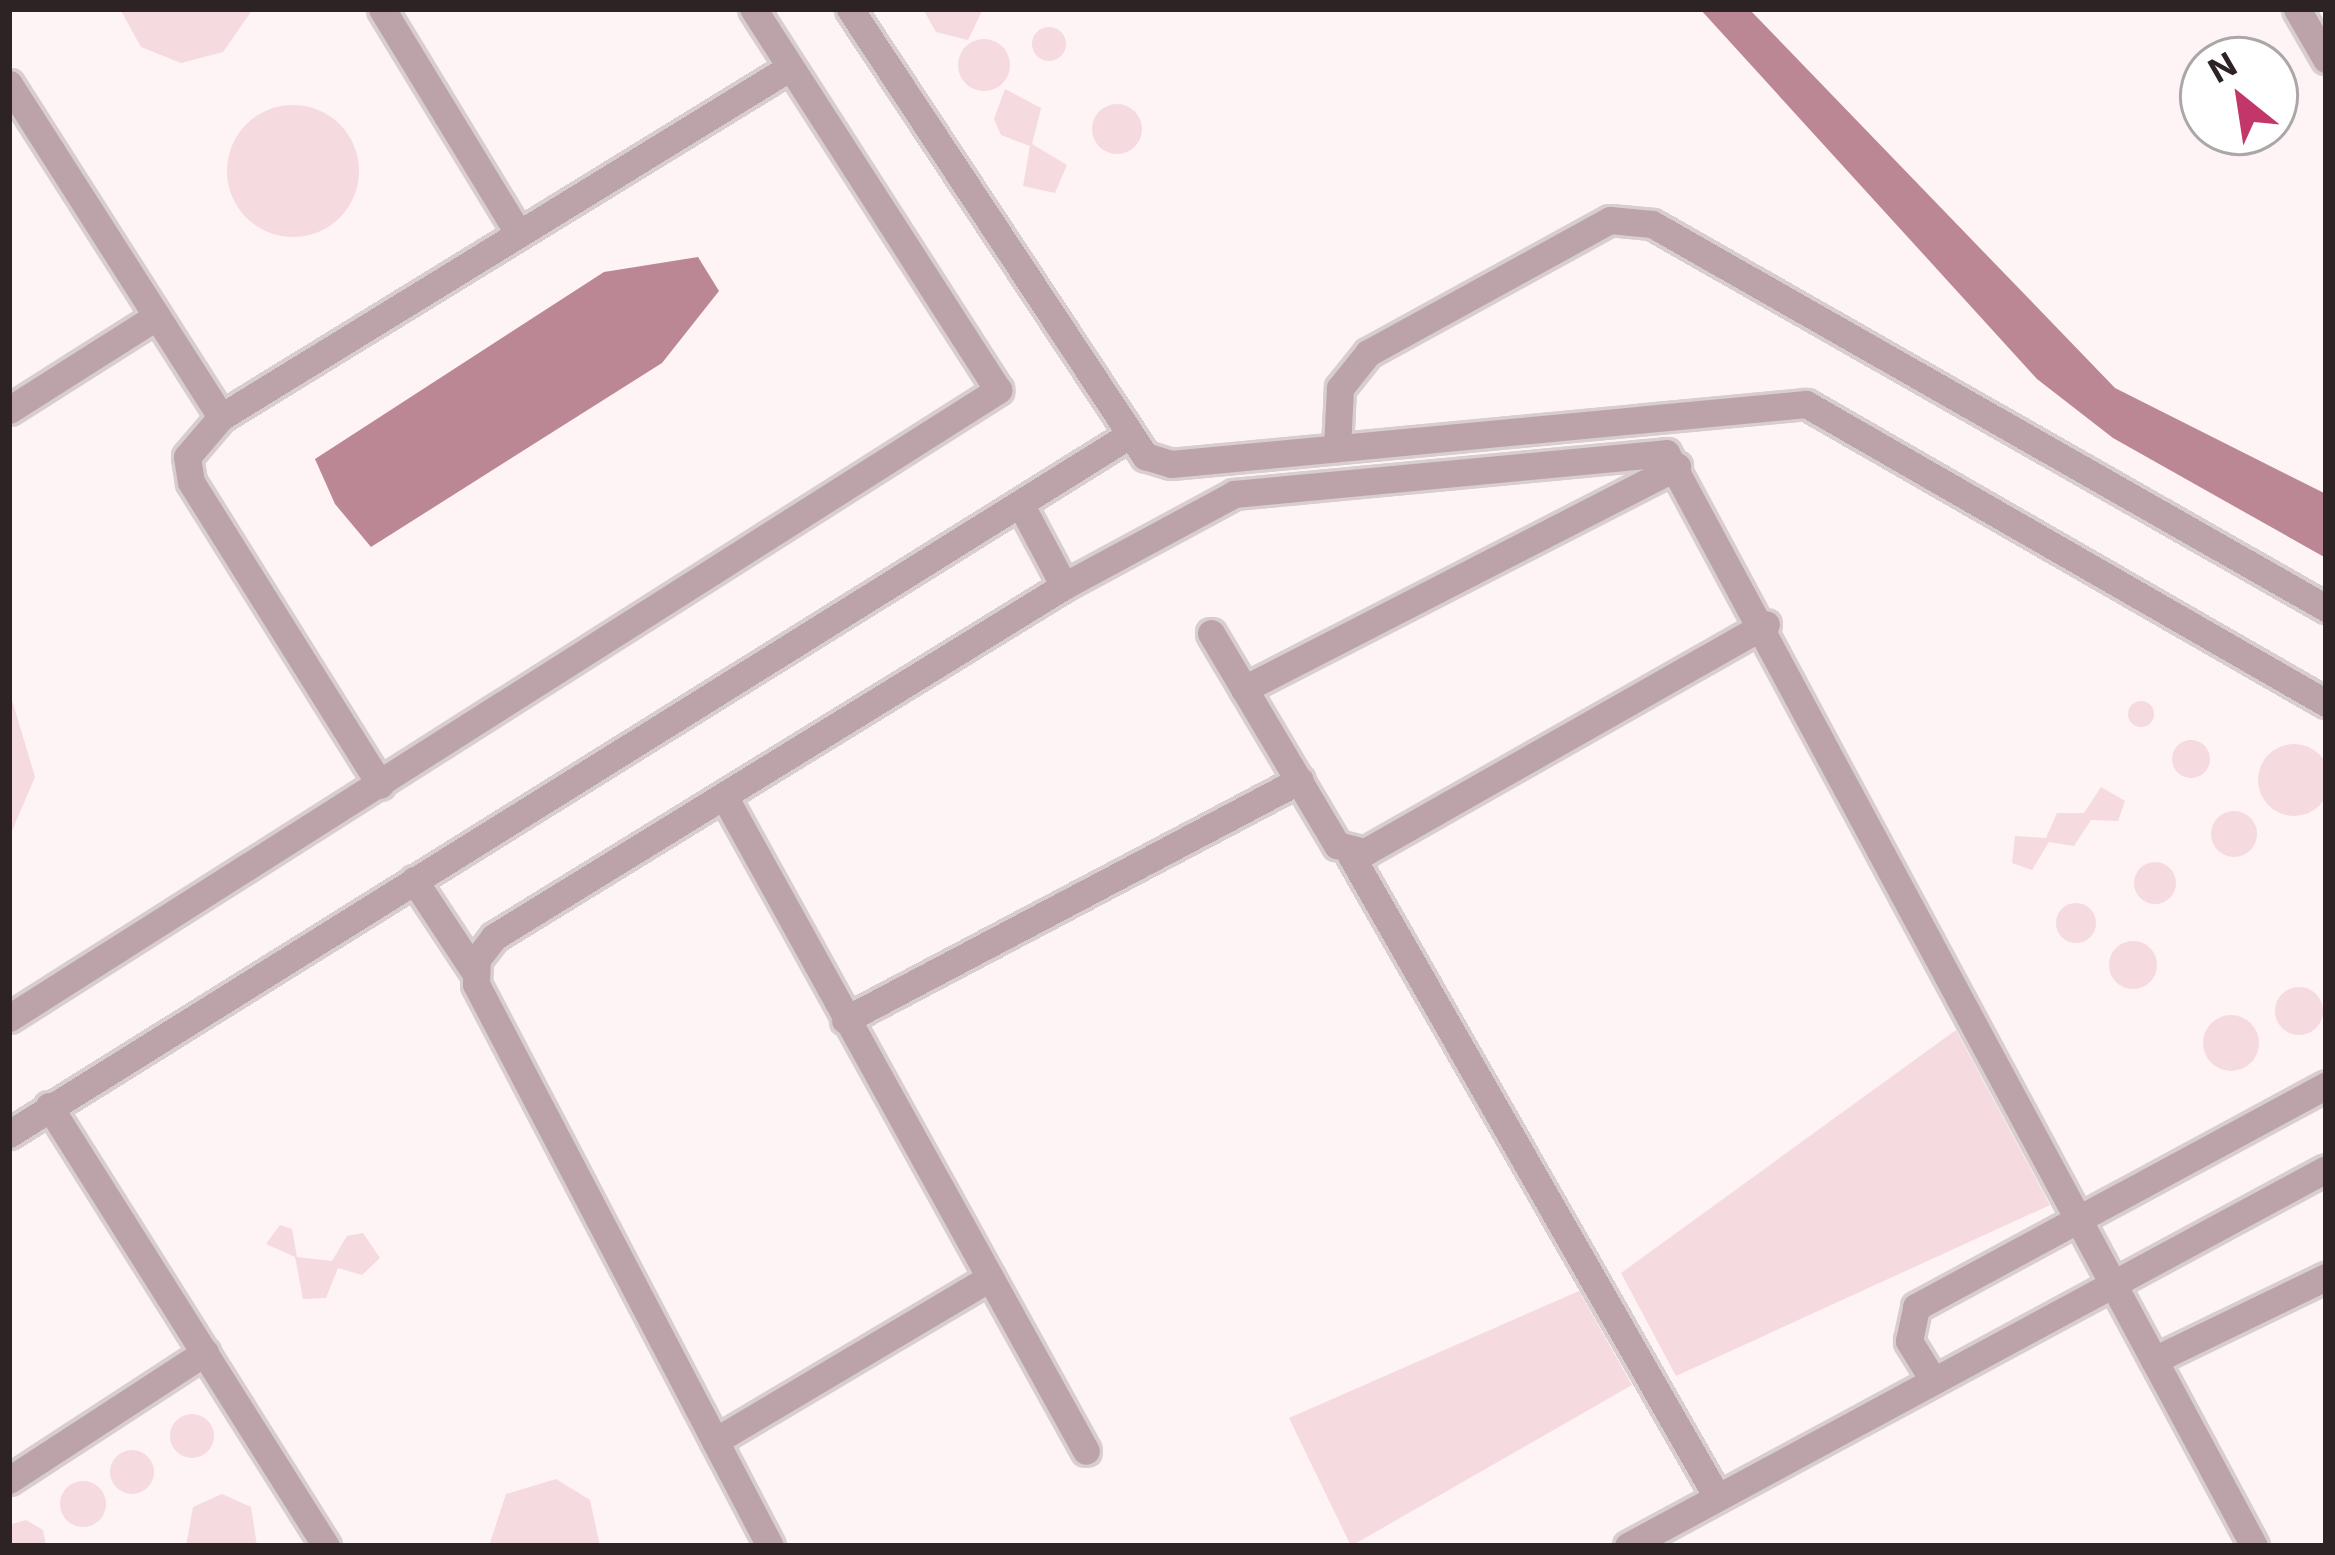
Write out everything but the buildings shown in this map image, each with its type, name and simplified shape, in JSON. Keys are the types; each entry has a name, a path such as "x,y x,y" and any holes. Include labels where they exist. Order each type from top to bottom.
{"street":[{"path":"382,9 519,233"},
{"path":"9,1018 998,390 752,9"},
{"path":"850,9 1126,437 1171,464 1806,404 2326,703"},
{"path":"2297,9 2326,59"},
{"path":"380,785 191,482 187,457 221,417 789,68"},
{"path":"9,84 221,417"},
{"path":"1337,447 1340,388 1368,353 1610,220 1652,224 2326,608"},
{"path":"9,410 157,316"},
{"path":"9,1134 1126,437"},
{"path":"475,971 494,937 1064,586 1234,494 1651,451 1676,466 1766,624 2254,1546"},
{"path":"1244,688 1676,466"},
{"path":"1021,505 1064,586"},
{"path":"1349,852 1766,624"},
{"path":"1210,633 1349,852 1718,1497"},
{"path":"845,1020 1300,780"},
{"path":"724,796 1086,1451"},
{"path":"414,880 475,971 770,1546"},
{"path":"1933,1380 1910,1341 1916,1307 2076,1215 2326,1085"},
{"path":"49,1106 326,1546"},
{"path":"1628,1546 2110,1280 2326,1169"},
{"path":"2154,1360 2326,1276"},
{"path":"715,1442 989,1278"},
{"path":"9,1480 206,1352"}],"shaded area":[{"path":"1700,9 1749,9 2115,388 2326,494 2326,558 2113,438 2037,379"},
{"path":"698,257 719,291 662,363 371,547 335,504 315,459 604,272"}]}
